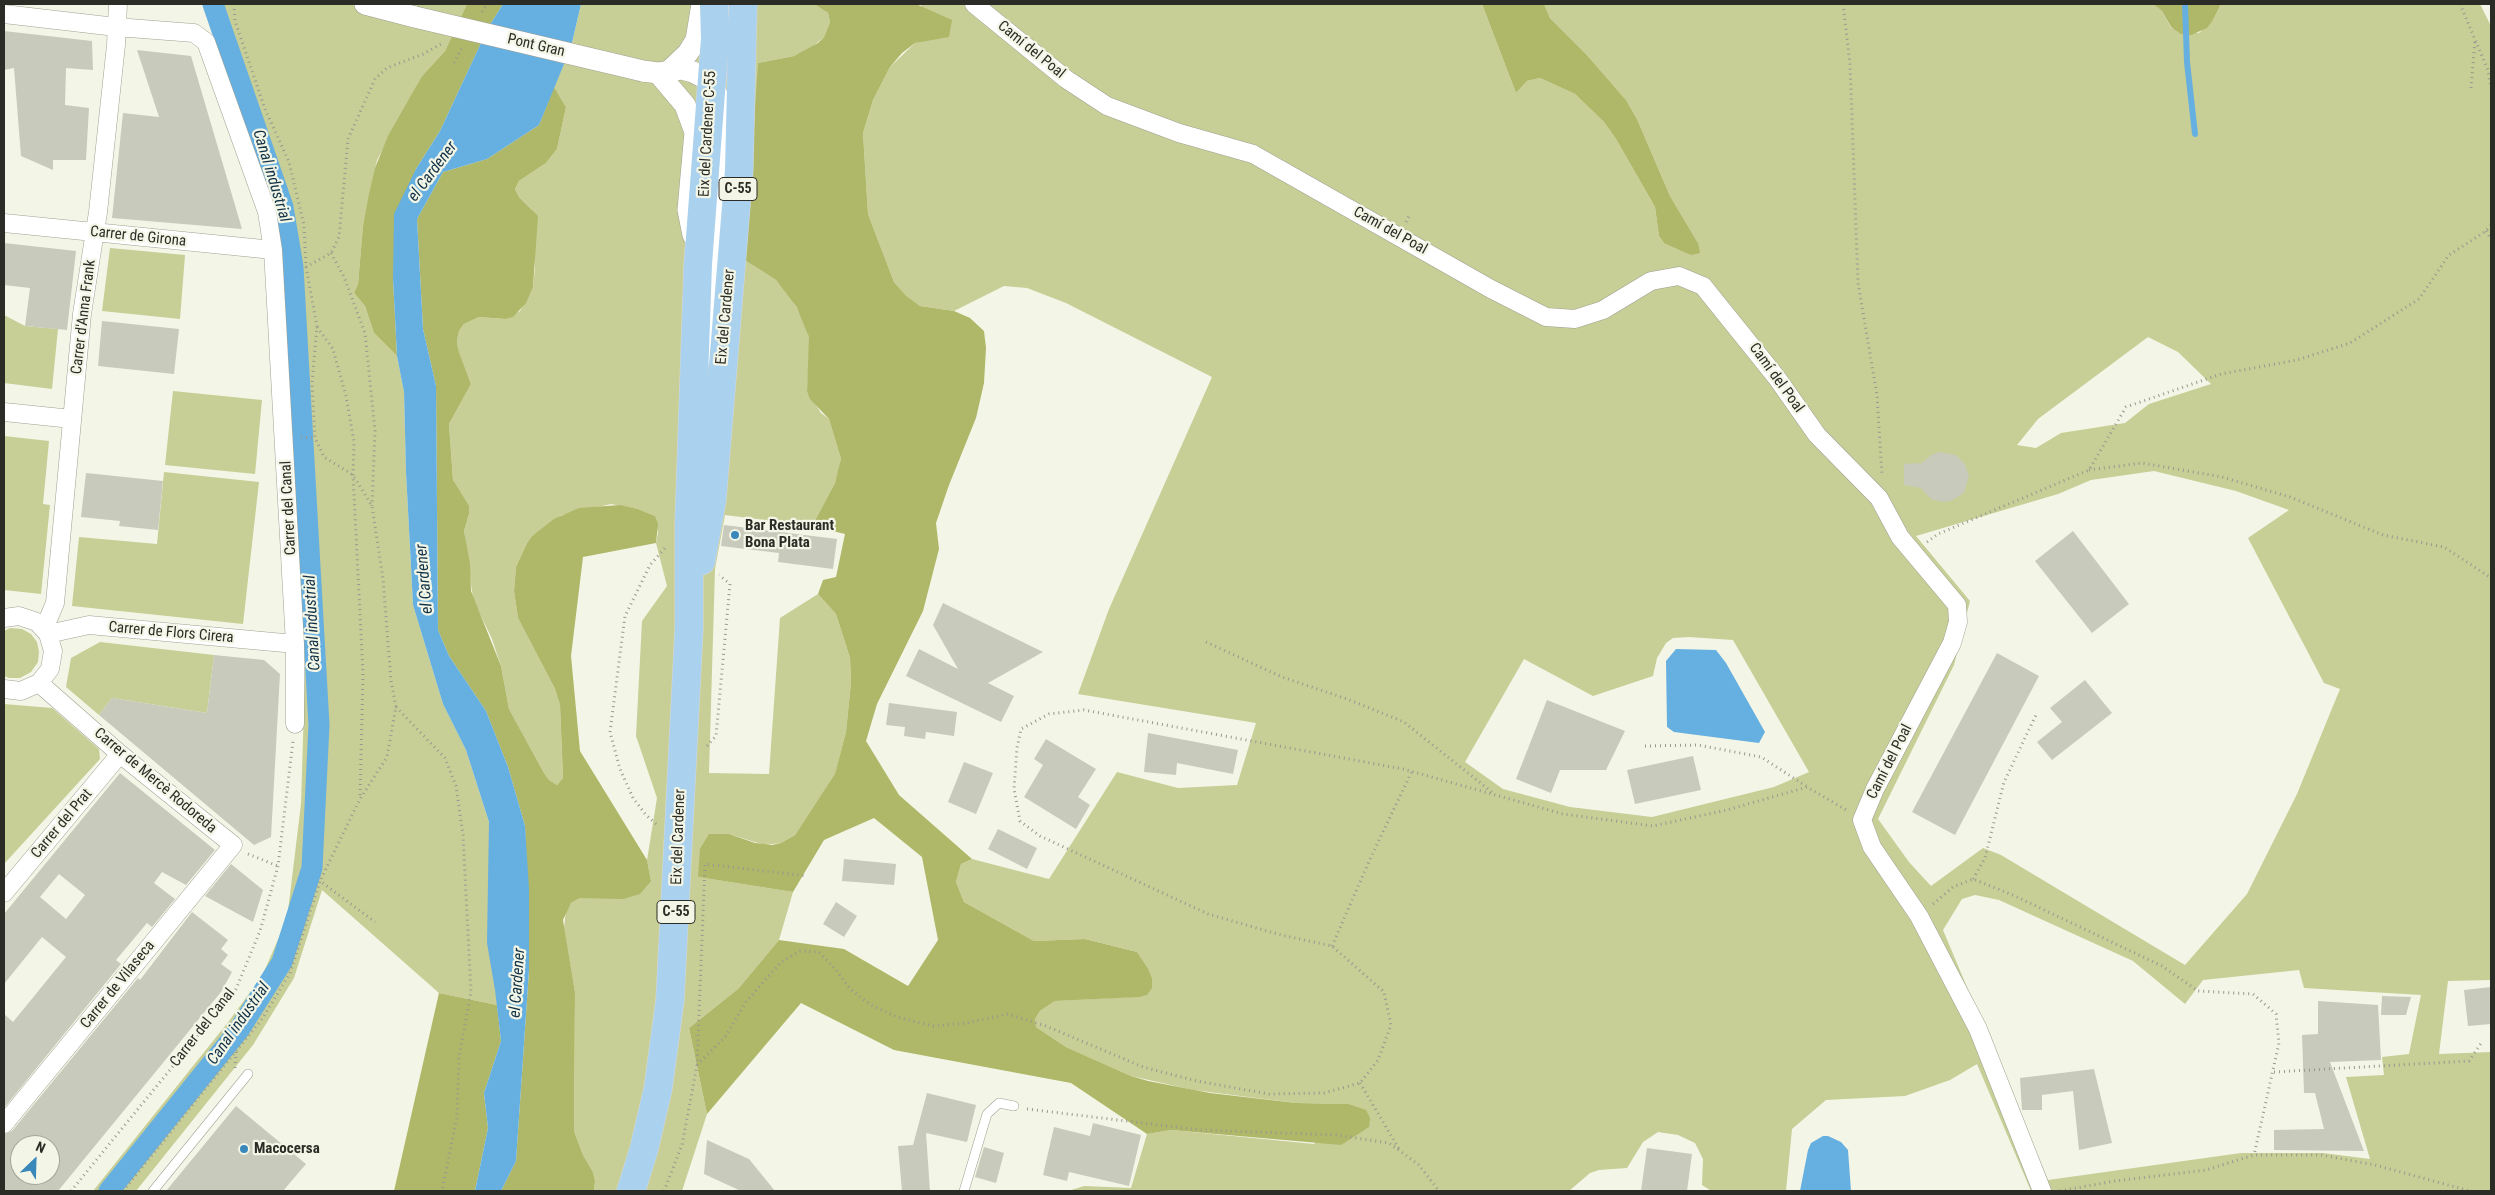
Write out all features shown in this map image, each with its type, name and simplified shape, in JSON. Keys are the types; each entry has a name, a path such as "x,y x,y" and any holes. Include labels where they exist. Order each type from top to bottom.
{"main road":[{"name":"Eix del Cardener C-55","path":"698,264 704,204 710,81 715,38 714,4"},
{"name":"Eix del Cardener","path":"689,629 712,500 739,170 743,4"},
{"name":"Eix del Cardener","path":"631,1191 644,1149 660,1080 670,1000 689,629 689,522 698,264"}],"street":[{"name":"Carrer d'Anna Frank","path":"46,631 55,603 82,314 94,233 118,4"},
{"name":"Pont Gran","path":"365,4 660,75 693,87 710,81"},
{"path":"698,264 688,210 695,132 692,118 685,105 660,75 688,53 696,40 702,4"},
{"path":"722,373 711,338 711,304 722,162 722,105 710,81 720,74 730,38 731,4"},
{"name":"Camí del Poal","path":"974,4 1066,79 1107,106 1179,133 1253,154 1492,289 1546,317 1575,319 1603,310 1651,281 1670,277 1679,276 1703,286 1771,370 1817,436 1879,498 1900,537 1958,605 1958,622 1952,643 1875,789 1862,820"},
{"name":"Carrer del Canal","path":"4,14 116,27 194,33 206,42 267,212 273,250 295,644 295,724"},
{"name":"Carrer de Girona","path":"4,223 273,250"},
{"path":"4,412 72,419"},
{"path":"4,618 20,616 29,618 46,631 52,642 53,660 46,677 39,684 21,691 4,690"},
{"name":"Carrer de Flors Cirera","path":"46,631 89,625 295,644"},
{"name":"Carrer de Mercè Rodoreda","path":"39,684 120,754 232,846"},
{"name":"Carrer del Prat","path":"4,893 120,754"},
{"path":"1862,820 1872,847 1920,916 1978,1029 2042,1191"},
{"name":"Carrer de Vilaseca","path":"4,1124 232,846"}],"lane":[{"path":"153,1191 248,1074"},
{"path":"964,1191 986,1114 999,1103 1014,1106"}],"path":[{"path":"234,4 235,21 262,100 288,162 304,225 306,267 316,326 312,383 315,438 324,457 353,475 372,506"},
{"path":"1843,4 1850,64 1858,283 1877,395 1882,458 1879,498"},
{"path":"2460,4 2488,70 2491,88"},
{"path":"306,267 331,252 339,237 348,139 375,79 387,68 434,49 444,40"},
{"path":"2471,88 2475,40"},
{"path":"2089,470 2126,407 2221,374 2297,360 2350,343 2419,299 2449,254 2486,231 2491,225"},
{"path":"2486,231 2491,239"},
{"path":"123,1191 262,1020 290,972 320,881 360,799 387,757 396,706 391,681 383,579 372,506 375,431 366,332 331,252"},
{"path":"316,326 333,349 346,396 354,442 353,475 363,673 360,799"},
{"path":"310,438 315,438"},
{"path":"1912,553 1938,534 2089,470 2142,463 2222,477 2290,497 2382,535 2444,547 2491,578"},
{"path":"679,842 646,815 633,798 620,769 610,732 625,616 650,565 689,522"},
{"path":"702,561 730,584 716,736 704,749"},
{"path":"1206,642 1282,677 1347,699 1404,722 1496,795"},
{"path":"396,706 445,758 456,786 463,835 471,992 459,1056 457,1117 442,1191"},
{"path":"697,1065 725,1037 746,1002 781,962 800,952 819,952 850,989 871,1005 896,1017 933,1026 967,1023 1008,1014 1046,1026 1143,1067 1197,1081 1269,1094 1324,1093 1360,1083 1378,1060 1391,1024 1384,992 1332,946 1281,935 1208,914 1040,836 1020,821 1014,789 1021,729 1049,714 1084,710 1412,771 1563,814 1653,826 1727,810 1807,786"},
{"path":"1920,916 1952,887 1973,879 1985,858 2004,782 2036,714"},
{"name":"Carrer del Canal","path":"71,1191 236,990 260,931 278,866 295,724"},
{"path":"1645,746 1698,745 1761,757 1862,820"},
{"path":"1332,946 1370,857 1412,771"},
{"path":"232,846 278,866"},
{"path":"664,1191 682,1145 697,1065 705,864 807,876"},
{"path":"1973,879 2015,896 2162,966 2198,991 2253,994 2276,1014 2279,1043 2254,1155"},
{"path":"320,881 375,922"},
{"path":"2274,1072 2469,1061 2482,1042"},
{"path":"1360,1083 1401,1151"},
{"path":"1014,1106 1201,1130 1336,1135 1389,1143 1419,1165 1439,1191"},
{"path":"2060,1191 2115,1180 2206,1170 2254,1155 2321,1155 2375,1165 2470,1191"}],"green space":[{"path":"207,4 467,4 445,51 422,76 377,160 363,226 358,284 354,293 365,306 374,333 397,356 404,392 413,605 443,704 466,750 489,822 489,881 497,1005 439,993 322,890 294,978 253,1045 136,1191 93,1191 229,1021 262,976 287,919 301,804 306,643 289,289 276,207"},
{"path":"467,4 503,4 488,28 440,131 416,169 393,279 397,356 374,333 365,306 354,293 358,284 363,226 369,194 375,168 388,136 422,76 445,51"},
{"path":"581,4 814,4 828,13 830,22 824,37 811,48 794,56 758,63 753,265 776,280 792,298 807,330 809,355 807,391 821,413 829,419 841,459 840,467 835,483 812,526 725,515 715,569 709,773 769,774 780,618 818,594 836,614 850,658 851,682 846,732 835,775 795,835 781,843 764,845 729,834 698,877 793,892 779,940 738,989 689,1028 707,1114 682,1191 594,1191 595,1181 593,1172 583,1155 574,1131 575,992 564,928 566,910 571,903 580,898 651,881 647,860 657,798 636,736 642,621 667,586 656,543 658,533 655,516 638,509 611,504 562,515 532,536 516,567 514,591 518,618 555,689 560,705 563,778 557,785 549,780 544,773 509,709 501,666 492,639 473,599 464,531 469,514 453,480 449,424 471,384 458,349 459,331 464,324 479,317 505,319 520,311 533,287 535,268 532,210 519,197 515,189 519,181 546,163 557,149 566,107 554,87 571,47"},
{"path":"814,4 916,4 952,20 949,37 915,43 902,53 890,67 873,100 863,133 868,214 894,282 906,296 920,306 954,311 970,318 984,331 986,348 984,383 976,418 936,523 939,549 923,611 877,704 866,741 899,795 972,859 961,864 956,882 964,902 1034,941 1085,939 1137,952 1148,969 1152,978 1152,988 1147,995 1055,1001 1040,1011 1035,1019 1036,1027 1066,1047 1131,1076 1148,1081 1210,1093 1296,1103 1348,1104 1366,1110 1370,1118 1369,1127 1341,1145 1171,1130 1147,1134 1071,1083 894,1050 801,1003 707,1114 689,1028 738,989 779,940 844,949 908,986 938,940 922,857 874,818 824,840 793,892 698,877 700,849 709,834 729,834 755,843 772,845 781,843 795,835 835,774 846,732 851,682 850,658 836,614 818,594 823,580 836,577 845,534 812,526 835,483 841,459 829,419 810,399 807,391 809,337 796,306 776,280 745,260 758,63 794,56 818,43 824,37 830,22 828,13"},
{"path":"916,4 1482,4 1516,93 1527,81 1540,78 1575,94 1604,122 1616,139 1655,207 1659,236 1664,243 1698,243 1670,196 1637,119 1626,100 1586,54 1550,18 1544,4 2153,4 2162,11 2171,28 2199,33 2213,20 2221,4 2480,4 2491,26 2491,980 2448,981 2439,1054 2491,1052 2491,1191 2031,1191 1977,1064 1950,1080 1905,1096 1826,1100 1792,1129 1786,1191 1710,1190 1702,1185 1703,1159 1695,1143 1678,1135 1658,1132 1643,1142 1627,1168 1599,1170 1590,1173 1569,1191 1068,1191 1084,1186 1131,1188 1147,1134 1171,1130 1314,1144 1348,1104 1296,1103 1193,1090 1131,1076 1066,1047 1036,1027 1035,1019 1040,1011 1055,1001 1130,997 1152,978 1137,952 1085,939 1034,941 964,902 956,882 961,864 972,859 1049,879 1117,772 1178,788 1237,785 1256,723 1078,694 1109,609 1212,377 1066,303 1027,288 1004,286 954,311 920,306 906,297 894,282 868,214 863,133 873,100 890,67 915,43 932,39 921,5","holes":["2148,337 2178,352 2211,384 2149,404 2125,423 2061,433 2036,448 2017,445 2038,419","2154,471 2236,491 2289,510 2248,538 2324,683 2340,689 2297,794 2247,894 2185,965 2001,855 1983,848 1931,886 1909,862 1878,819 1954,665 1970,601 1916,536 2058,494 2091,480","1689,637 1733,640 1809,772 1774,787 1652,817 1570,807 1503,789 1465,762 1524,659 1593,696 1653,676 1657,658 1666,643 1673,638","1975,895 1999,900 2133,961 2185,1004 2203,980 2299,970 2304,988 2421,995 2409,1054 2382,1057 2384,1075 2346,1077 2370,1159 2323,1153 2241,1153 2048,1180 1943,930 1962,899"]},
{"path":"1482,4 1544,4 1550,18 1586,54 1626,100 1637,119 1670,196 1698,243 1700,253 1691,255 1664,243 1659,236 1655,207 1616,139 1604,122 1575,94 1540,78 1527,81 1516,93"},
{"path":"2153,4 2221,4 2207,28 2191,35 2181,34 2171,27 2162,11"},
{"path":"554,87 566,107 557,149 546,163 519,181 515,189 519,197 538,216 533,287 526,303 513,317 505,319 479,317 464,324 459,331 458,349 471,384 449,424 453,480 469,506 469,514 464,531 470,564 471,591 501,666 509,709 544,773 549,780 557,785 563,778 560,705 555,689 518,618 514,591 516,567 532,536 554,519 579,508 620,505 638,509 655,516 658,524 656,543 583,557 571,656 580,751 647,860 651,881 640,894 623,899 580,898 571,903 563,920 575,992 574,1131 583,1155 593,1172 595,1181 594,1191 501,1191 516,1161 529,970 525,826 508,767 486,711 449,656 438,630 436,386 423,329 417,219 443,172 487,159 539,125"},
{"path":"110,248 185,255 180,319 102,311"},
{"path":"4,315 25,326 58,329 52,389 4,383"},
{"path":"173,391 262,400 255,474 165,465"},
{"path":"4,436 49,441 43,504 50,505 41,594 4,590"},
{"path":"164,472 259,482 243,624 72,606 79,537 157,544"},
{"path":"10,628 22,629 31,634 37,642 39,652 38,662 31,672 20,678 4,676 4,631"},
{"path":"100,642 214,655 207,713 112,698 99,715 66,687 71,658"},
{"path":"4,704 52,708 99,749 100,759 4,864"},
{"path":"439,993 497,1005 501,1041 484,1093 488,1128 475,1191 394,1191"}],"water":[{"name":"el Cardener","path":"503,4 581,4 571,47 539,125 487,159 443,172 417,219 423,329 436,386 438,630 449,656 486,711 508,767 525,826 529,889 529,970 516,1161 501,1191 475,1191 488,1128 484,1093 501,1041 487,943 489,822 466,750 443,704 413,605 404,392 397,356 393,279 394,214 416,169 440,131 488,28"},
{"path":"1676,649 1716,650 1726,663 1765,732 1759,743 1674,732 1667,727 1666,661"},
{"path":"1823,1136 1828,1136 1841,1142 1848,1150 1851,1191 1800,1191 1808,1150 1811,1143"}],"building":[{"path":"4,31 92,41 93,70 66,68 65,105 89,108 86,160 53,160 53,170 21,156 14,68 4,70"},
{"path":"137,50 191,56 242,229 112,218 123,113 159,117"},
{"path":"4,243 76,251 67,330 25,326 30,288 4,285"},
{"path":"102,321 179,329 174,374 98,366"},
{"path":"1939,452 1956,455 1964,463 1969,475 1964,493 1951,501 1943,502 1931,499 1921,488 1904,485 1904,464 1922,463 1931,455"},
{"path":"86,473 163,481 158,530 119,526 120,521 81,517"},
{"path":"724,525 837,539 833,569 778,562 779,553 721,546"},
{"path":"2073,531 2129,604 2092,633 2035,561"},
{"path":"943,603 1043,652 988,683 1014,696 1001,722 906,676 919,649 958,669 933,625"},
{"path":"1997,653 2039,676 1955,835 1912,812"},
{"path":"214,655 264,660 280,674 271,837 254,845 99,715 112,698 207,713"},
{"path":"2085,680 2112,713 2052,760 2037,742 2062,722 2050,708"},
{"path":"1547,700 1625,731 1606,770 1560,770 1551,793 1516,779"},
{"path":"889,703 957,712 954,736 926,732 925,739 904,736 905,727 886,725"},
{"path":"1148,733 1238,750 1233,774 1177,763 1176,775 1144,772"},
{"path":"1046,739 1096,769 1078,797 1090,805 1076,829 1024,797 1043,765 1034,759"},
{"path":"1693,756 1701,790 1635,804 1627,770"},
{"path":"964,762 993,773 976,814 948,802"},
{"path":"120,773 215,850 186,885 162,872 154,883 175,899 152,927 147,923 116,960 121,964 4,1108 4,1014 13,1022 66,957 42,937 4,984 4,914","holes":["59,874 85,895 66,919 40,897"]},
{"path":"998,829 1037,848 1027,869 988,849"},
{"path":"844,859 896,864 894,885 842,881"},
{"path":"231,864 263,890 253,922 205,896"},
{"path":"836,902 857,916 844,937 823,924"},
{"path":"192,912 228,940 221,949 228,955 221,964 232,972 221,992 58,1191 4,1191 4,1134 12,1131 138,978 140,980"},
{"path":"2491,987 2491,1024 2468,1026 2464,990"},
{"path":"2382,996 2411,997 2406,1015 2381,1015"},
{"path":"2318,1001 2378,1005 2381,1060 2330,1062 2364,1151 2274,1150 2274,1130 2324,1129 2315,1093 2304,1093 2302,1035 2318,1034"},
{"path":"2094,1069 2112,1143 2079,1150 2073,1091 2042,1095 2042,1110 2022,1110 2020,1078"},
{"path":"927,1093 976,1105 967,1142 926,1133 930,1191 902,1191 898,1146 913,1145"},
{"name":"Macocersa","path":"236,1106 306,1164 283,1191 166,1191"},
{"path":"1093,1123 1141,1135 1129,1186 1069,1172 1067,1181 1043,1175 1054,1127 1090,1136"},
{"path":"707,1140 749,1159 775,1191 741,1191 704,1174"},
{"path":"984,1147 1004,1153 996,1183 975,1177"},
{"path":"1647,1148 1692,1154 1687,1191 1641,1191"}],"waterway":[{"name":"Canal industrial","path":"109,1191 239,1030 282,962 312,868 319,725 293,267 283,207 213,4"},
{"path":"2185,4 2187,62 2195,134"}],"place":[{"name":"Bar Restaurant Bona Plata","path":"735,535"},
{"name":"Macocersa","path":"244,1149"}]}
